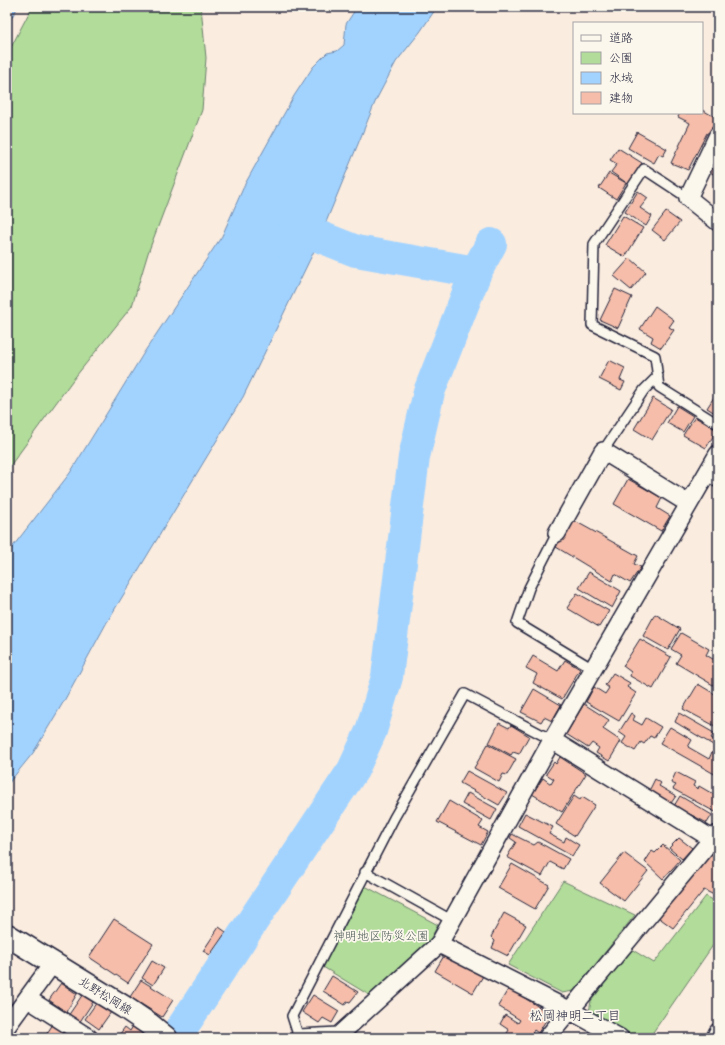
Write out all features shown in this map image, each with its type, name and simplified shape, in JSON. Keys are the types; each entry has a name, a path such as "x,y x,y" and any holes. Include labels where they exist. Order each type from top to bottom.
{"main road":[{"name":"北野松岡線","path":"7,935 124,1007 164,1036"}],"street":[{"path":"718,135 688,198 718,222"},
{"path":"557,534 603,451 689,504"},
{"path":"299,1038 340,1037 439,944 552,740 689,504 712,479 718,454"},
{"path":"548,1038 715,836 552,740"},
{"path":"439,944 571,1011 620,1038"},
{"path":"7,1026 28,999 48,960"},
{"path":"28,999 89,1038"},
{"path":"715,1038 718,1032"}],"lane":[{"path":"688,198 644,169 594,244 592,325 655,356 659,387 718,424"},
{"path":"603,451 644,390 658,376"},
{"path":"557,534 529,588 517,623 593,669"},
{"path":"299,1038 292,1016 394,818 465,694 552,740"},
{"path":"365,872 453,921"}],"green space":[{"path":"32,7 201,7 206,58 202,110 148,253 132,306 72,381 7,470 7,55"},
{"path":"563,881 635,915 574,991 562,993 508,965"},
{"name":"神明地区防災公園","path":"365,886 438,925 426,947 369,995 323,967"},
{"path":"706,896 718,903 718,938 649,1038 636,1038 589,1012 591,1001 631,949 654,963"}],"water":[{"path":"7,7 18,7 7,25"},
{"path":"357,7 437,7 420,32 396,62 376,100 315,249 243,397 107,622 64,701 33,753 7,785 7,554 70,473 145,351 222,236 245,184 294,96 313,67 327,53 337,51 344,45 346,24"}],"building":[{"path":"703,111 717,118 710,133 707,133 688,170 671,163 690,123 678,117 680,114 703,114"},
{"path":"637,132 667,149 663,156 659,154 654,163 628,148"},
{"path":"618,148 642,163 628,184 611,172 617,164 610,160"},
{"path":"718,159 718,177 710,172"},
{"path":"609,173 626,183 616,199 599,188"},
{"path":"638,191 648,198 640,208 652,216 646,226 625,212"},
{"path":"666,212 680,222 665,240 652,230"},
{"path":"623,216 643,228 625,257 605,245"},
{"path":"630,258 646,272 631,290 614,276"},
{"path":"615,289 632,297 618,328 600,320"},
{"path":"655,306 674,320 669,327 674,330 661,348 651,342 653,337 640,329"},
{"path":"609,360 625,368 620,380 625,382 621,390 599,379"},
{"path":"716,394 718,396 718,415 707,408"},
{"path":"653,398 671,409 652,440 634,429"},
{"path":"677,406 693,416 683,432 667,423"},
{"path":"695,417 717,430 706,448 683,435"},
{"path":"628,479 662,498 657,508 670,516 661,531 614,504"},
{"path":"573,520 638,556 634,564 641,567 630,583 615,574 612,581 556,547"},
{"path":"589,572 621,591 612,608 579,588"},
{"path":"577,593 609,611 599,627 567,608"},
{"path":"655,614 680,629 668,650 643,636"},
{"path":"681,633 709,649 706,655 718,662 718,684 713,685 676,663 681,655 671,649"},
{"path":"640,639 671,657 653,689 630,676 631,672 623,666"},
{"path":"533,656 558,671 565,660 580,669 562,699 533,683 537,674 526,668"},
{"path":"613,673 630,683 627,687 636,693 619,721 586,702 594,687 605,694 609,688 605,685"},
{"path":"698,684 718,696 717,727 683,709"},
{"path":"534,689 561,705 552,721 544,717 541,722 521,712"},
{"path":"584,704 609,720 603,729 621,741 609,761 596,753 599,748 592,743 588,748 566,734"},
{"path":"631,713 635,716 633,720 642,725 646,718 661,727 654,738 650,736 644,744 641,742 635,751 622,743 626,737 619,732"},
{"path":"679,713 714,733 711,738 718,742 718,748 675,722"},
{"path":"499,723 509,728 511,725 529,736 519,754 513,752 511,755 489,743"},
{"path":"670,727 692,740 688,747 709,759 712,752 718,755 718,776 660,743"},
{"path":"488,744 516,759 507,775 503,774 499,782 474,768"},
{"path":"560,757 586,774 562,812 532,794 543,778 551,784 554,779 546,774 554,762 556,764"},
{"path":"467,771 507,793 499,805 460,783"},
{"path":"676,772 695,782 693,786 698,789 699,786 718,797 718,807 715,812 673,789 676,785 671,783"},
{"path":"655,779 661,783 659,786 676,796 671,803 649,791"},
{"path":"468,793 497,809 491,820 462,804"},
{"path":"574,796 580,800 582,797 595,805 575,836 556,824"},
{"path":"680,796 712,815 707,823 674,806"},
{"path":"449,801 483,821 479,827 488,832 481,845 437,822"},
{"path":"525,813 553,827 549,834 564,842 566,837 579,845 572,856 518,826"},
{"path":"512,834 534,845 538,842 569,859 563,869 550,862 542,876 507,857 516,842 510,838"},
{"path":"679,838 692,848 682,859 669,848"},
{"path":"663,845 680,860 663,879 645,862 652,851 655,853"},
{"path":"716,848 718,850 718,897 704,890 673,928 658,917"},
{"path":"624,853 648,871 624,901 600,883"},
{"path":"512,864 549,885 535,909 498,888"},
{"path":"504,913 526,925 508,956 492,948 495,941 491,937"},
{"path":"114,919 153,944 128,983 89,957"},
{"path":"219,927 226,932 210,955 203,951"},
{"path":"445,954 483,976 473,993 435,971"},
{"path":"152,961 164,968 153,985 142,978"},
{"path":"332,976 358,992 350,1002 347,1001 345,1005 323,991"},
{"path":"141,980 173,1000 162,1017 130,997"},
{"path":"61,983 77,994 66,1012 49,1000"},
{"path":"509,988 550,1014 538,1033 534,1030 529,1038 504,1038 509,1030 500,1024 505,1015 518,1023 520,1020 498,1006"},
{"path":"83,994 93,1002 79,1023 68,1016"},
{"path":"313,995 339,1011 332,1023 323,1018 319,1023 302,1012"},
{"path":"97,1002 111,1012 99,1029 85,1019"},
{"path":"53,1024 66,1033 62,1038 44,1038"},
{"path":"133,1026 151,1038 117,1038 125,1027 130,1031"}],"waterway":[{"path":"283,242 300,229 356,251 476,272"},
{"path":"175,1038 353,770 371,731 387,677 414,457 429,392 476,272 491,244"}],"district":[{"name":"松岡神明二丁目","path":"575,1016"}]}
